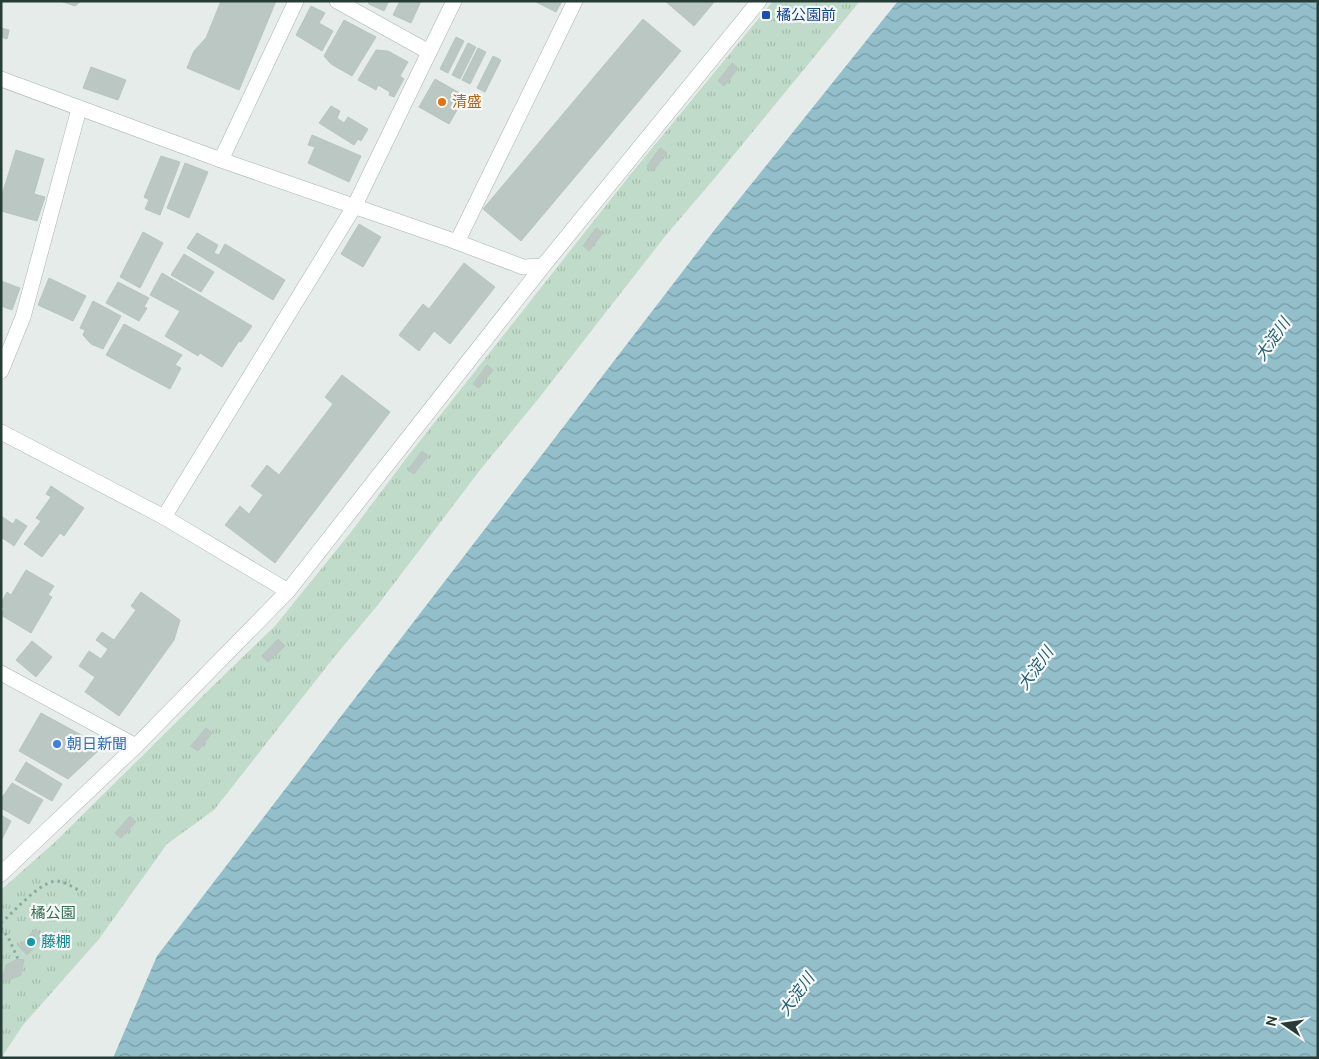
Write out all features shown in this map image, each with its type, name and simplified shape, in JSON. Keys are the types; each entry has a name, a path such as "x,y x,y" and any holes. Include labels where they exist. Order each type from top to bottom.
{"street":[{"path":"220,160 296,1"},
{"path":"337,1 429,52"},
{"path":"164,517 354,207 454,1"},
{"path":"457,242 575,1"},
{"path":"1,874 136,746 288,591 543,266 759,1"},
{"path":"1,79 220,160 457,242 522,267 543,266"},
{"path":"1,370 23,317 80,109"},
{"path":"1,432 164,517 288,591"},
{"path":"1,673 136,746"}],"path":[{"path":"1,923 46,884 57,881 70,885 82,892"},
{"path":"2,931 8,937 18,959"}],"green space":[{"name":"橘公園","path":"773,1 860,1 666,235 539,398 480,470 377,606 335,656 214,810 167,844 99,939 23,1025 1,1058 1,890 55,842 275,626 351,532 408,456 630,175"}],"water":[{"name":"大淀川","path":"898,1 1318,1 1318,1058 113,1058 157,956 716,228"}],"building":[{"path":"60,1 81,1 75,6"},
{"path":"221,1 276,1 239,90 187,68 194,51 206,38"},
{"path":"368,1 389,1 384,11 369,4"},
{"path":"400,1 421,1 411,23 393,15"},
{"path":"534,1 562,1 556,12"},
{"path":"665,1 715,1 694,26"},
{"path":"311,6 325,13 319,23 333,31 322,51 296,35"},
{"path":"643,19 681,51 521,241 483,209"},
{"path":"344,20 376,37 352,76 331,64 324,56"},
{"path":"1,28 9,30 7,39 1,37"},
{"path":"456,37 464,41 448,73 440,69"},
{"path":"468,43 476,47 460,79 452,75"},
{"path":"478,48 486,52 470,84 462,80"},
{"path":"376,50 388,51 408,62 400,76 404,79 394,97 389,95 390,92 378,85 376,90 358,80"},
{"path":"493,56 501,60 485,92 477,88"},
{"path":"732,63 738,68 724,86 718,81"},
{"path":"91,67 126,80 118,100 83,88"},
{"name":"清盛","path":"435,79 465,96 449,124 419,107"},
{"path":"331,106 340,111 337,118 344,123 348,117 368,129 361,141 358,139 354,145 319,123"},
{"path":"312,135 361,156 349,182 308,163 315,147 308,145"},
{"path":"660,148 667,153 653,171 647,166"},
{"path":"16,150 44,159 34,194 45,197 37,221 1,211 1,198"},
{"path":"161,156 180,162 160,215 145,209 149,200 144,197"},
{"path":"185,163 208,172 189,218 167,208"},
{"path":"359,224 381,237 363,267 341,254"},
{"path":"596,228 603,233 589,251 583,246"},
{"path":"143,232 163,243 140,288 120,277"},
{"path":"197,233 218,245 214,253 219,255 225,244 285,280 273,300 187,248"},
{"path":"184,254 214,272 201,292 171,275"},
{"path":"464,263 495,287 450,344 434,331 419,351 399,335 423,304 429,309"},
{"path":"162,273 252,326 241,342 239,341 222,367 200,353 198,356 165,336 180,311 150,295"},
{"path":"49,278 86,296 73,321 38,305"},
{"path":"1,281 20,288 12,310 1,306"},
{"path":"118,282 149,298 144,307 147,308 139,321 106,303"},
{"path":"93,301 121,316 103,349 91,344 83,335 85,330 80,328"},
{"path":"124,324 182,355 175,365 181,368 170,389 106,355"},
{"path":"487,365 493,370 479,388 473,384"},
{"path":"342,375 390,412 275,563 225,525 240,506 249,514 263,495 251,486 267,465 279,475 333,404 325,397"},
{"path":"422,451 428,456 414,474 408,470"},
{"path":"51,486 84,508 64,536 60,533 42,557 24,544 41,521 36,518 51,497 46,494"},
{"path":"1,516 13,524 16,519 27,526 14,546 1,537"},
{"path":"26,570 54,586 48,595 52,597 31,633 1,615 4,608 1,606 1,603 7,592 11,595"},
{"path":"141,592 180,620 174,640 119,716 85,692 95,677 79,666 89,651 101,659 108,649 96,640 102,632 114,640 136,610 131,606"},
{"path":"278,639 285,646 268,662 262,656"},
{"path":"32,641 52,657 36,677 16,660"},
{"name":"朝日新聞","path":"41,713 85,737 98,751 68,779 19,751"},
{"path":"206,728 212,733 198,751 191,746"},
{"path":"26,762 62,784 52,801 15,780"},
{"path":"12,783 43,800 29,824 1,808 1,799"},
{"path":"1,815 11,821 1,841"},
{"path":"130,816 136,822 121,838 115,833"},
{"name":"藤棚","path":"35,929 43,937 27,955 19,947"},
{"path":"18,959 24,960 21,975 1,983 6,965"}],"place":[{"name":"橘公園前","path":"766,15"},
{"name":"清盛","path":"442,102"},
{"name":"朝日新聞","path":"57,744"},
{"name":"藤棚","path":"31,942"}]}
